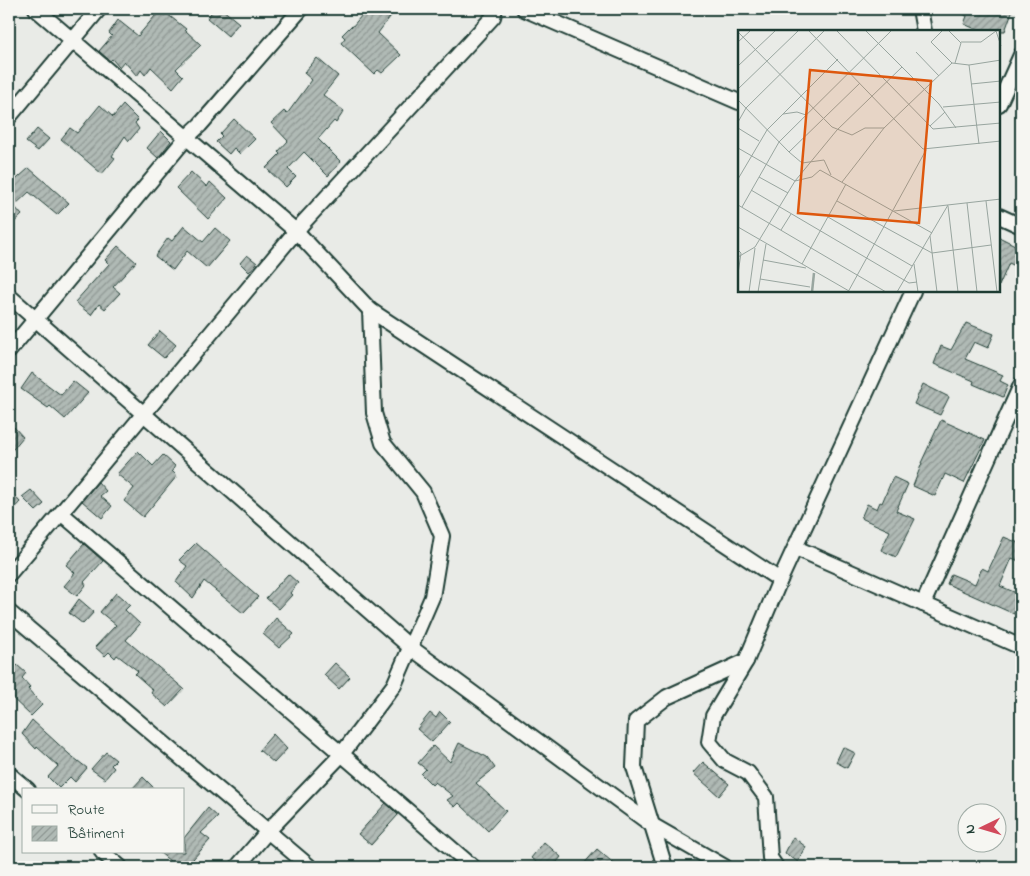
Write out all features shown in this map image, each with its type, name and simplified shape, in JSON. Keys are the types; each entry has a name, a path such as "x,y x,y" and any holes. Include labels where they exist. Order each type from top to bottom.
{"street":[{"path":"36,9 297,232 370,310 780,580"},
{"path":"9,117 99,9"},
{"path":"9,352 186,137 200,125 301,9"},
{"path":"9,574 302,224 494,18 495,9"},
{"path":"524,9 738,102"},
{"path":"920,9 924,30"},
{"path":"1000,102 1021,55"},
{"path":"1000,216 1021,226"},
{"path":"776,867 770,858 766,797 748,773 725,760 710,742 713,716 746,661 780,580 913,292"},
{"path":"9,296 410,647 652,825 725,867"},
{"path":"237,867 268,831 341,755 394,685 432,597 442,536 423,492 383,443 374,413 370,310"},
{"path":"924,604 1021,385"},
{"path":"61,514 473,867"},
{"path":"796,548 1021,647"},
{"path":"9,612 310,867"},
{"path":"665,867 634,767 636,721 667,697 746,661"},
{"path":"9,774 26,788"},
{"path":"104,854 120,867"}],"building":[{"path":"161,9 186,29 201,45 176,69 183,76 173,88 151,67 145,75 141,70 137,76 124,61 119,67 112,59 110,61 99,51 112,36 109,33 118,20 138,36"},
{"path":"214,9 222,9 239,23 228,36 207,18"},
{"path":"367,9 396,9 378,33 401,55 382,73 378,70 374,74 341,43 345,38 342,35 352,27"},
{"path":"953,9 1013,9 1005,31 978,30 964,24 967,16"},
{"path":"317,58 338,76 323,95 344,111 336,123 334,121 318,139 341,162 328,176 304,152 288,169 296,177 286,187 266,168 280,154 278,152 288,141 271,123 284,111 287,114 312,80 304,73"},
{"path":"100,105 113,117 123,105 138,120 135,123 139,129 129,141 125,136 112,156 115,158 102,174 61,139 70,128 77,133"},
{"path":"234,119 255,139 240,154 234,148 229,154 216,142 222,136 220,134"},
{"path":"37,129 49,139 38,151 26,142"},
{"path":"161,131 171,141 158,158 147,148"},
{"path":"29,168 69,203 57,215 29,192 14,206 22,215 9,227 9,186"},
{"path":"191,172 207,187 210,182 227,198 208,219 176,188"},
{"path":"184,226 203,242 215,228 230,241 207,268 187,251 173,270 155,256 168,238 172,241"},
{"path":"1000,238 1021,248 1021,265 1019,264 1017,267 1009,263 1000,284"},
{"path":"118,246 136,262 113,287 120,293 105,309 99,304 91,315 75,302 109,264 105,260"},
{"path":"247,255 257,263 249,272 240,263"},
{"path":"966,323 994,334 988,348 974,342 965,359 1003,375 1000,381 1008,385 1003,397 973,384 974,381 934,364 941,346 951,350"},
{"path":"160,331 176,345 164,358 148,345"},
{"path":"32,373 61,395 73,381 88,393 65,419 50,406 48,408 21,389"},
{"path":"923,384 949,397 940,415 914,404"},
{"path":"941,420 985,440 964,483 945,474 935,496 913,486 921,463"},
{"path":"14,427 23,437 9,454 9,433"},
{"path":"138,451 153,466 163,455 175,466 172,471 177,476 143,517 124,501 134,488 117,474"},
{"path":"893,477 908,484 896,511 915,519 896,557 881,550 890,531 861,518 867,504 877,509 880,502 882,503"},
{"path":"98,482 106,491 100,496 112,506 102,518 82,501"},
{"path":"9,490 20,502 9,514"},
{"path":"31,490 44,504 36,511 22,497"},
{"path":"1004,537 1021,544 1021,562 1012,558 1000,586 1021,595 1014,614 947,584 951,574 975,584 982,568 988,571"},
{"path":"196,543 258,597 243,613 204,581 193,598 176,582 187,566 179,560"},
{"path":"84,544 103,561 84,582 86,585 77,596 64,586 75,573 66,565"},
{"path":"288,574 298,583 290,593 292,595 279,609 266,598"},
{"path":"116,593 130,605 125,610 140,624 126,640 184,689 167,707 151,693 153,690 135,674 138,671 117,655 115,658 109,652 105,656 95,647 116,625 100,612"},
{"path":"79,599 94,612 83,624 69,613"},
{"path":"276,618 294,634 279,648 263,634"},
{"path":"335,663 350,677 339,689 324,675"},
{"path":"17,665 26,673 22,678 30,687 28,689 42,705 31,716 9,695 9,675"},
{"path":"440,712 450,722 432,742 417,729 430,713 436,718"},
{"path":"32,720 87,768 75,782 70,777 59,788 48,777 58,766 37,747 36,749 22,734"},
{"path":"273,734 287,749 274,763 259,750"},
{"path":"459,743 487,757 495,768 476,783 506,811 488,831 459,803 455,807 447,800 453,796 435,782 432,785 421,774 426,769 418,763 433,746 450,762"},
{"path":"843,747 855,753 847,768 836,762"},
{"path":"106,752 116,760 111,765 114,768 105,779 91,769"},
{"path":"703,762 729,784 719,796 693,773"},
{"path":"143,777 154,788 133,788"},
{"path":"386,803 398,815 371,845 358,834"},
{"path":"208,808 218,817 201,833 210,840 193,859 202,867 177,867 161,854 185,854 185,837"},
{"path":"793,837 806,847 798,862 785,853"},
{"path":"544,842 561,857 553,867 542,867 531,858"},
{"path":"597,849 618,867 581,867"}]}
